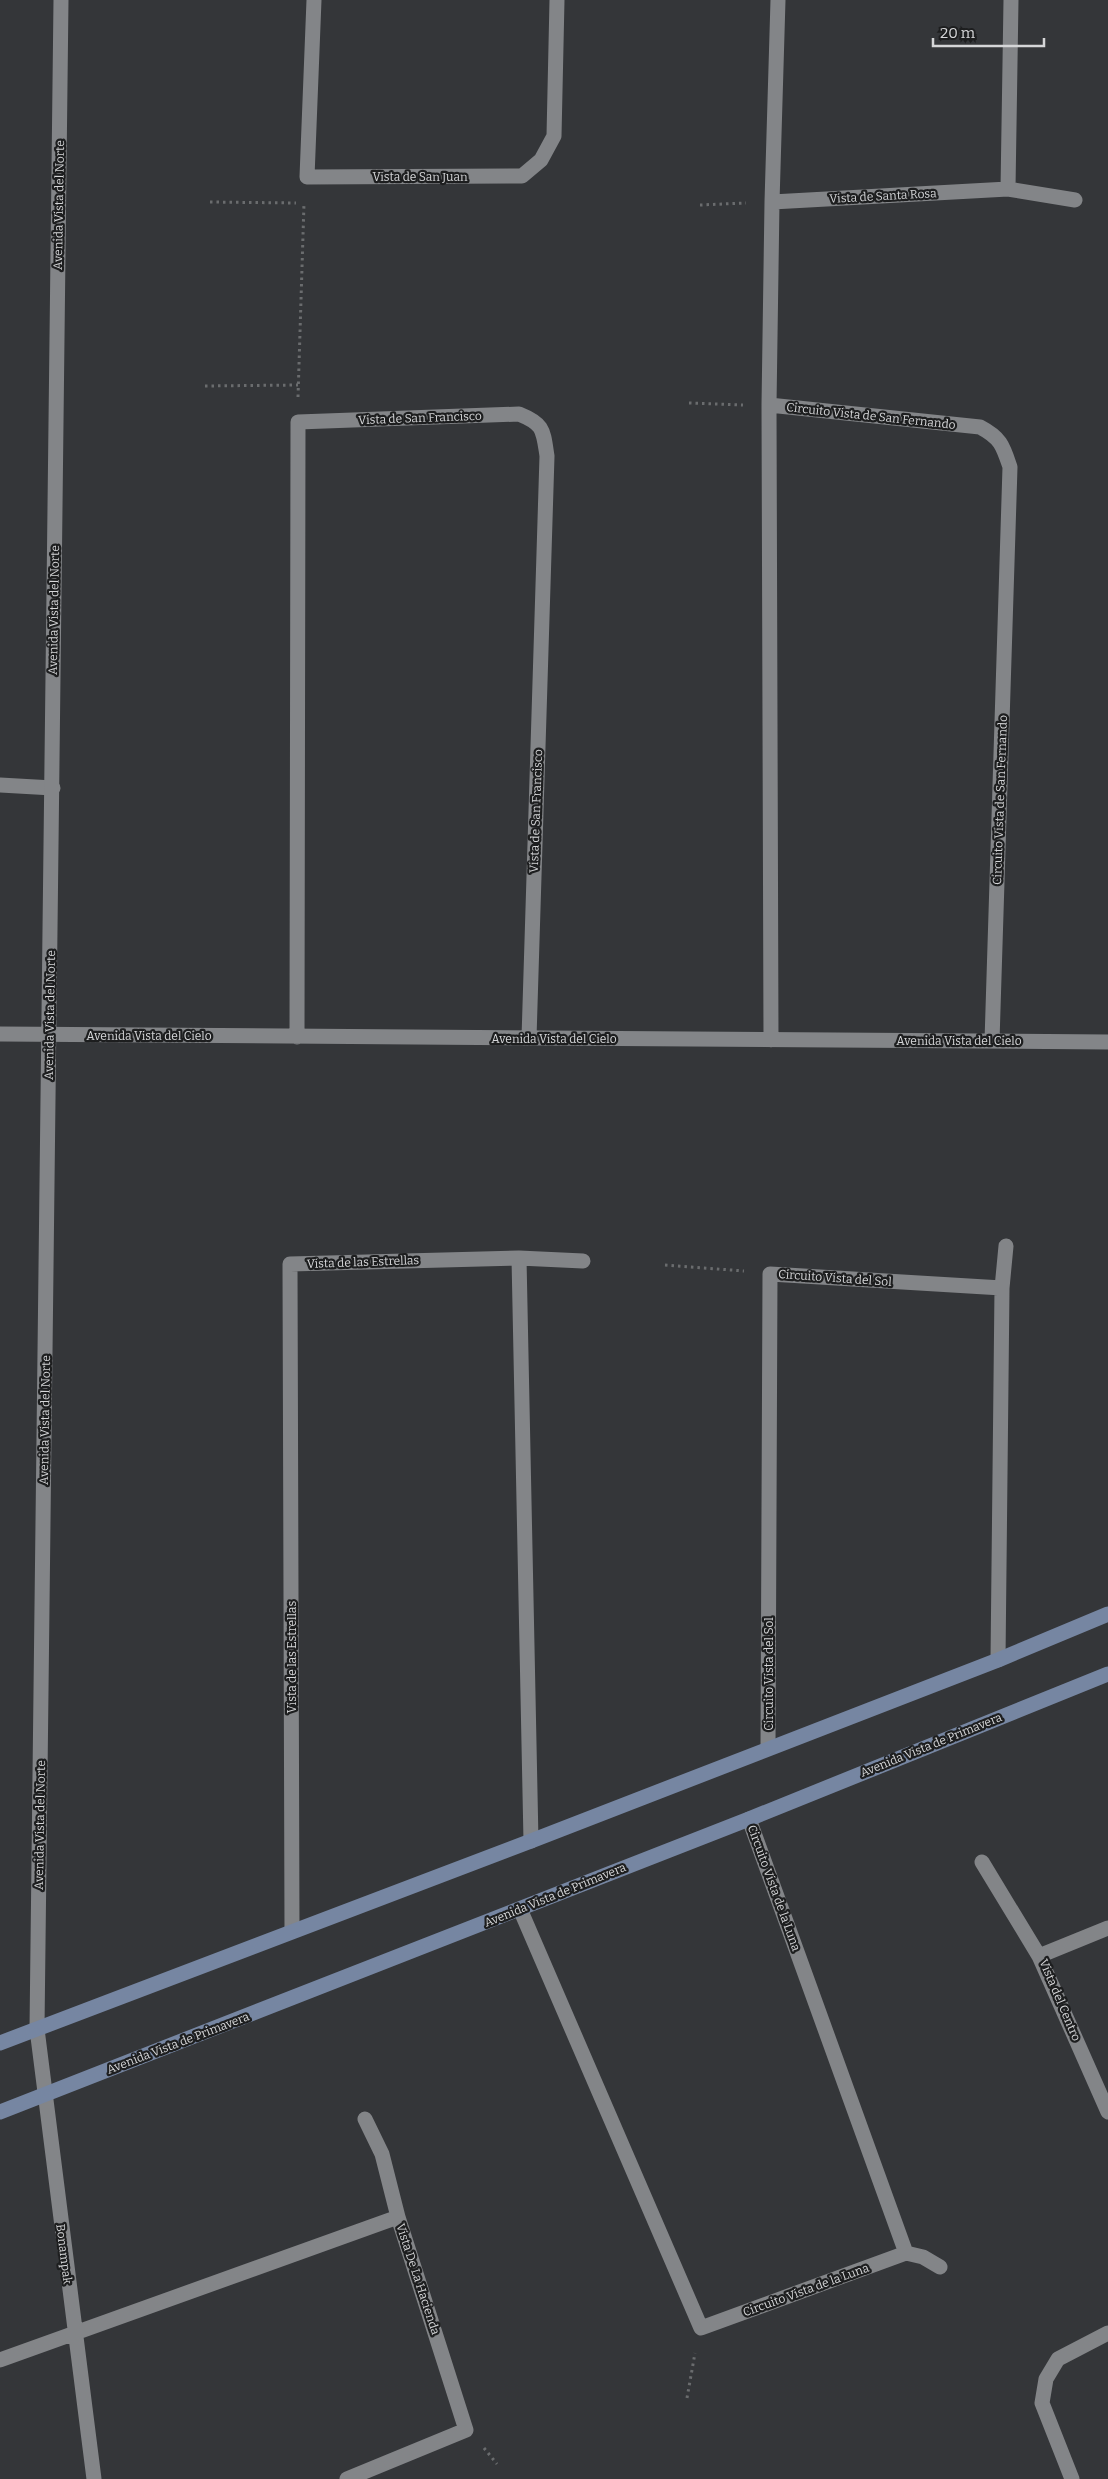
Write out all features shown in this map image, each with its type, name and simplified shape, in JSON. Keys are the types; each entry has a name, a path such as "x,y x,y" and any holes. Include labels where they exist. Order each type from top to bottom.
{"main road":[{"path":"0,2043 531,1841 998,1660 1108,1614"},
{"name":"Avenida Vista de Primavera","path":"0,2112 749,1819 1108,1674"}],"street":[{"name":"Avenida Vista del Norte","path":"37,2029 61,0"},
{"path":"307,178 314,0"},
{"name":"Vista de San Juan","path":"307,178 522,176 541,160 554,136 557,0"},
{"path":"769,406 772,202 778,0"},
{"path":"1008,189 1011,0"},
{"name":"Vista de Santa Rosa","path":"772,202 1008,189 1075,200"},
{"name":"Circuito Vista de San Fernando","path":"771,1040 769,406 980,427 996,435 1004,448 1010,467 992,1041"},
{"name":"Vista de San Francisco","path":"298,422 519,414 536,421 544,435 547,456 529,1038"},
{"path":"298,422 298,1037"},
{"path":"0,786 53,788"},
{"name":"Avenida Vista del Cielo","path":"0,1034 50,1036 1108,1042"},
{"path":"998,1660 1002,1288 1006,1246"},
{"path":"531,1841 519,1258 583,1261"},
{"name":"Vista de las Estrellas","path":"292,1931 290,1264 519,1258"},
{"name":"Circuito Vista del Sol","path":"768,1748 770,1274 1002,1288"},
{"name":"Circuito Vista de la Luna","path":"701,2328 906,2253 749,1819"},
{"path":"982,1862 1039,1956"},
{"path":"520,1909 701,2328"},
{"name":"Vista del Centro","path":"1108,1928 1039,1956 1108,2112"},
{"name":"Bonampak","path":"37,2029 94,2479"},
{"path":"365,2119 382,2154 398,2217"},
{"name":"Vista De La Hacienda","path":"0,2360 398,2217 466,2430 347,2479"},
{"path":"906,2253 923,2257 940,2267"},
{"path":"1072,2479 1042,2403 1046,2379 1058,2359 1108,2333"}],"path":[{"path":"298,422 304,203 307,178"},
{"path":"210,202 304,203"},
{"path":"700,205 772,202"},
{"path":"205,386 298,385"},
{"path":"689,403 769,406"},
{"path":"665,1265 770,1274"},
{"path":"687,2398 701,2328"}]}
